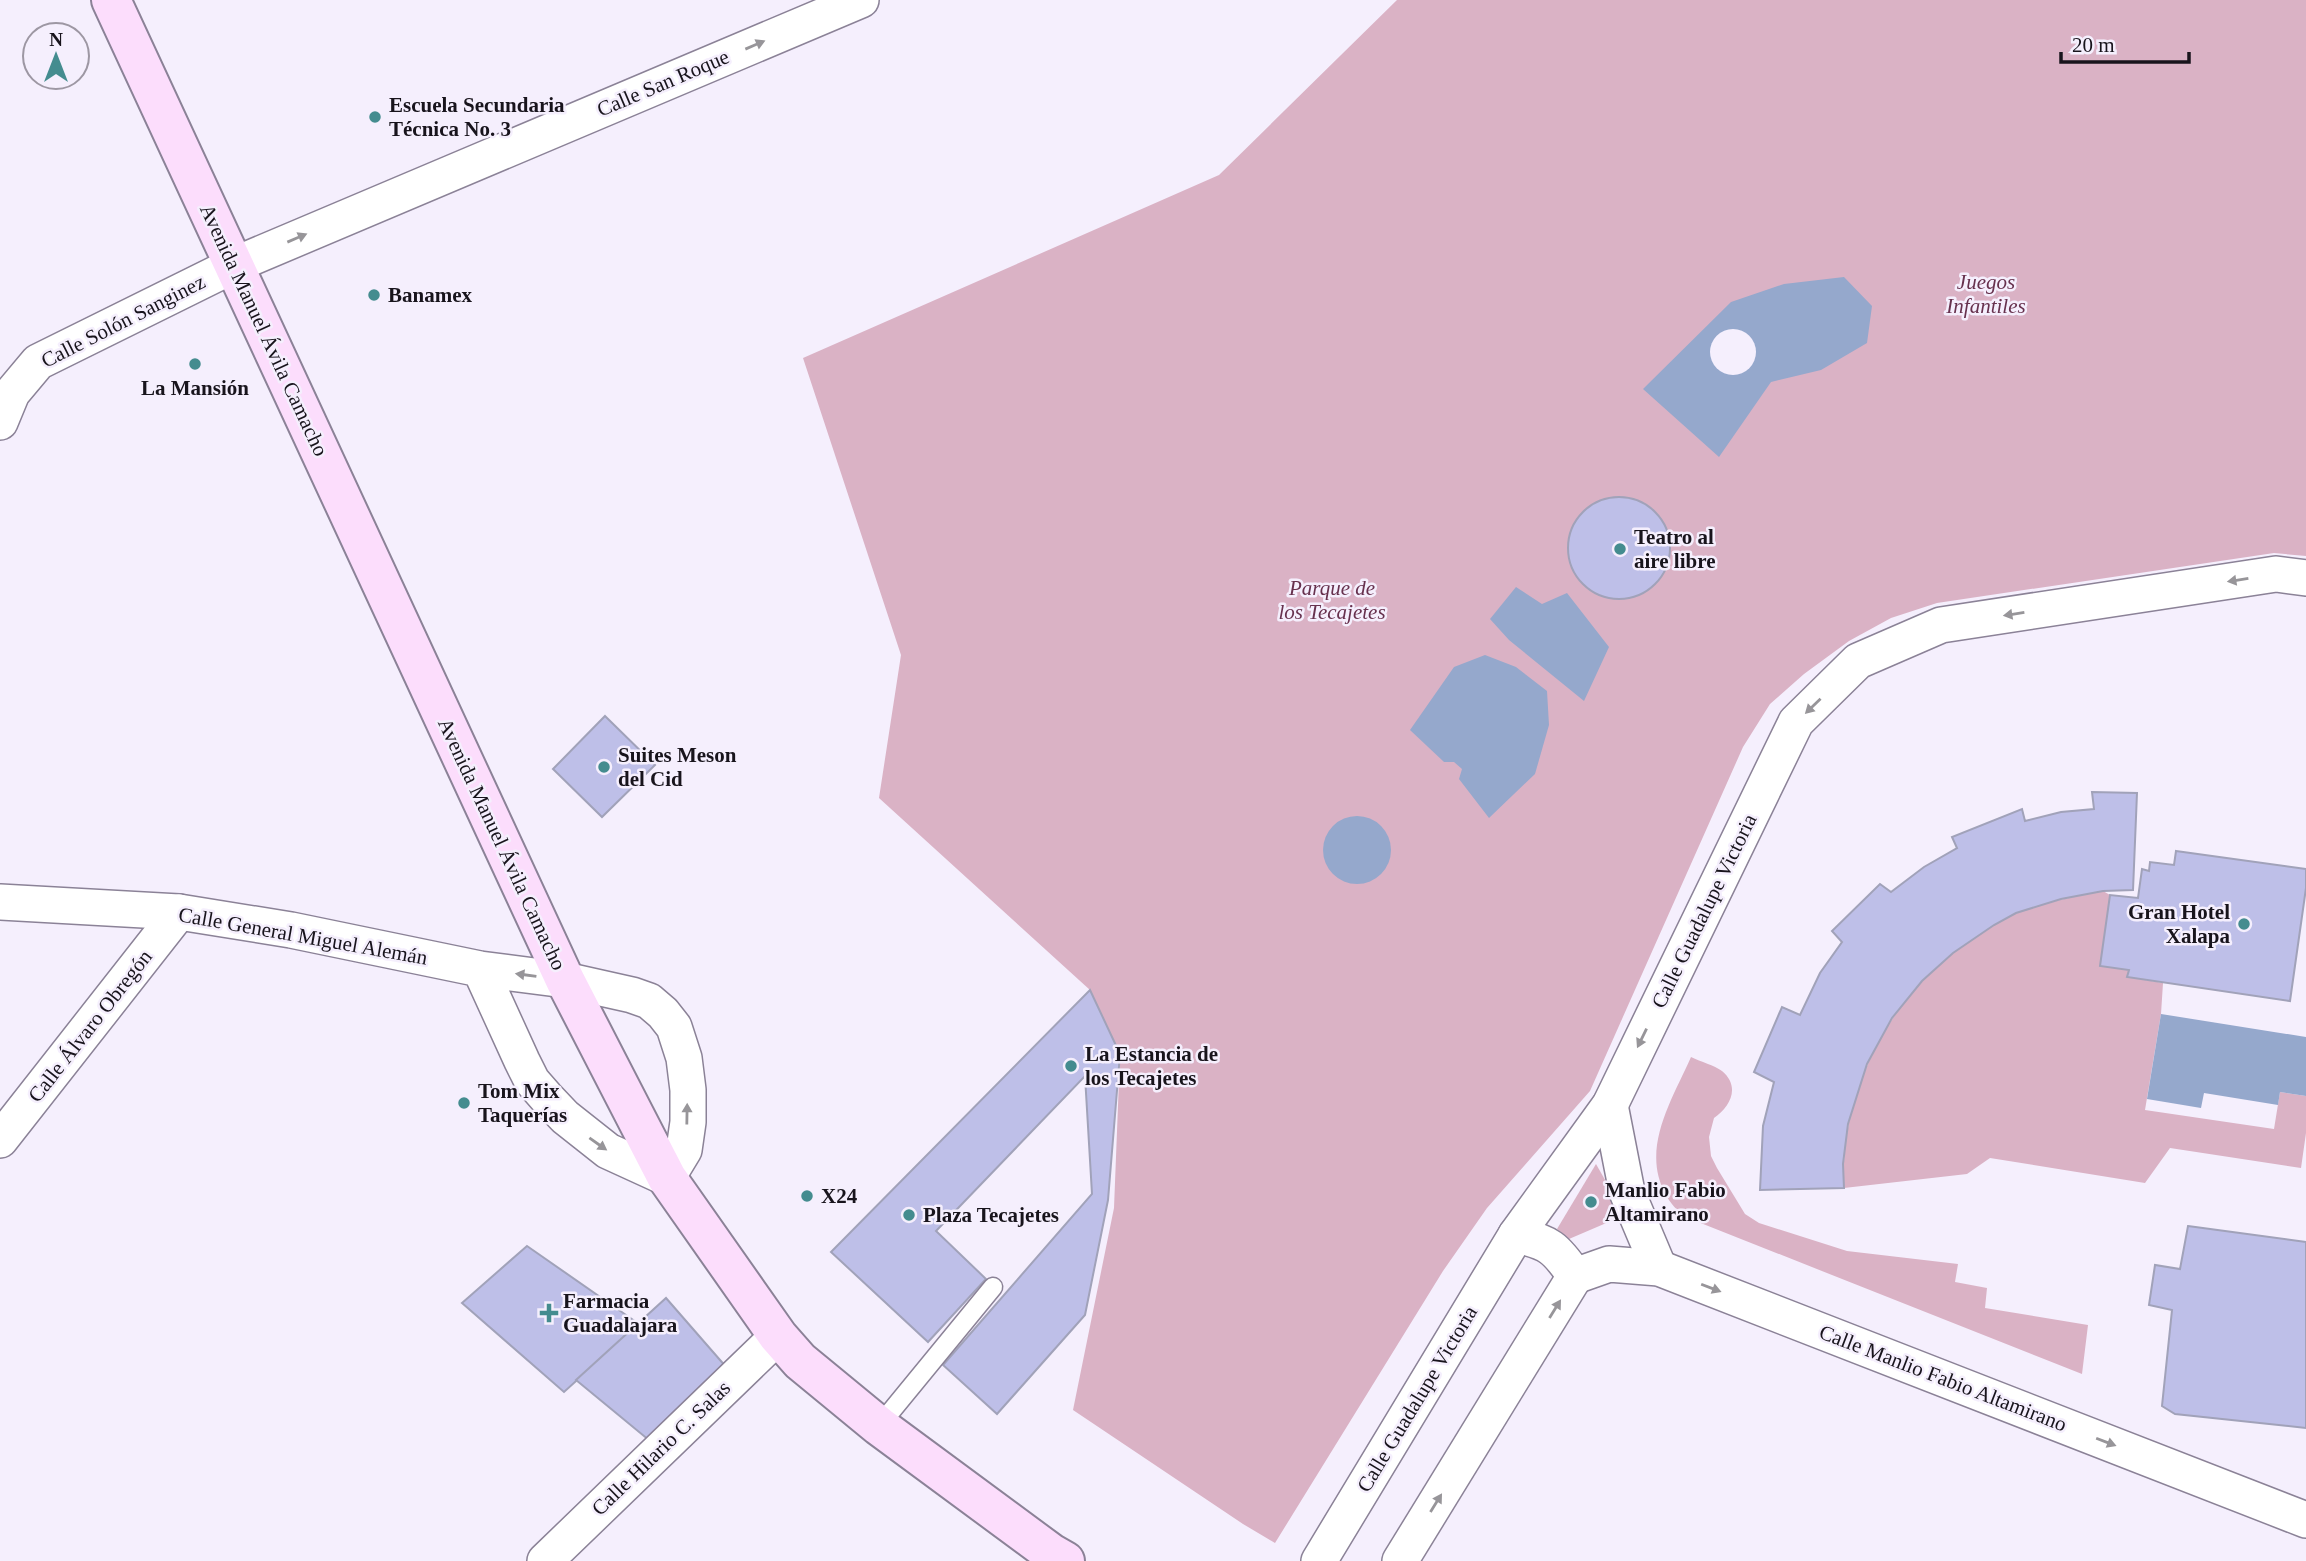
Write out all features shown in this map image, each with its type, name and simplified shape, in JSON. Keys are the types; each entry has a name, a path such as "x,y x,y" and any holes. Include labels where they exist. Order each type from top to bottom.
{"main road":[{"name":"Avenida Manuel Ávila Camacho","path":"111,0 565,980 667,1178 778,1336 800,1361 879,1426 1065,1561"}],"street":[{"name":"Calle San Roque","path":"234,265 860,0"},
{"name":"Calle Solón Sanginez","path":"0,422 12,393 38,362 234,265"},
{"name":"Calle Guadalupe Victoria","path":"1319,1561 1516,1235 1610,1105 1796,722 1858,661 1941,625 2276,574 2306,578"},
{"name":"Calle General Miguel Alemán","path":"0,902 179,912 291,930 480,969 565,980 649,1001 674,1027 684,1058 688,1090 688,1122 684,1150 667,1178"},
{"name":"Calle Álvaro Obregón","path":"0,1140 179,912"},
{"path":"480,969 522,1062 532,1081 546,1097 565,1118 608,1151 667,1178"},
{"path":"1610,1105 1627,1192 1659,1268"},
{"path":"1400,1561 1576,1276 1561,1254 1541,1240 1516,1235"},
{"name":"Calle Manlio Fabio Altamirano","path":"1576,1276 1609,1264 1659,1268 2306,1520"},
{"name":"Calle Hilario C. Salas","path":"545,1561 778,1336"}],"lane":[{"path":"879,1426 993,1287"}],"green space":[{"name":"Parque de los Tecajetes","path":"1397,0 2306,0 2306,556 2274,553 1937,603 1891,618 1849,641 1804,674 1770,704 1743,747 1590,1091 1487,1208 1443,1271 1275,1543 1073,1410 1114,1208 1120,1054 1090,990 879,798 901,655 803,358 1219,175"},
{"path":"2103,891 2110,895 2101,966 2129,970 2128,977 2163,983 2161,1014 2145,1110 2274,1129 2280,1092 2306,1096 2306,1133 2301,1168 2170,1148 2145,1183 1990,1158 1967,1174 1844,1188 1845,1146 1854,1104 1868,1064 1888,1026 1914,990 1944,960 1978,934 2015,914 2048,903"},
{"path":"1691,1057 1722,1071 1731,1084 1729,1103 1714,1118 1709,1137 1711,1156 1745,1214 1759,1223 1847,1251 1958,1264 1955,1282 1987,1288 1985,1308 2088,1325 2082,1374 1683,1216 1666,1195 1656,1160 1657,1142 1668,1107"},
{"path":"1596,1164 1625,1215 1569,1239 1557,1229"}],"water":[{"path":"1844,277 1872,306 1867,343 1821,370 1771,382 1719,457 1643,389 1731,302 1784,284"},
{"path":"1516,587 1542,604 1567,593 1609,647 1584,701 1509,640 1490,619"},
{"path":"1485,655 1516,667 1547,691 1549,725 1535,774 1489,818 1459,779 1462,769 1454,762 1444,762 1410,730 1454,667"},
{"path":"1350,816 1364,816 1376,821 1386,831 1391,850 1386,869 1376,879 1364,884 1350,884 1338,879 1328,869 1323,857 1323,843 1328,831 1338,821"},
{"path":"2161,1014 2306,1037 2306,1096 2280,1092 2278,1105 2204,1093 2201,1108 2147,1099"}],"pier":[{"path":"1733,329 1742,330 1749,336 1755,343 1755,361 1749,368 1742,374 1733,375 1724,374 1717,368 1711,361 1710,352 1711,343 1717,336 1724,330"}],"building":[{"name":"Teatro al aire libre","path":"1619,497 1638,501 1655,512 1666,529 1670,548 1666,567 1655,584 1638,595 1619,599 1600,595 1583,584 1572,567 1568,548 1572,529 1583,512 1600,501"},
{"path":"605,716 655,765 602,817 553,769"},
{"path":"2092,792 2137,793 2133,890 2103,891 2061,899 2016,913 1953,953 1922,981 1892,1018 1867,1064 1848,1124 1843,1164 1844,1188 1760,1190 1763,1126 1774,1082 1754,1072 1782,1007 1800,1015 1820,973 1842,942 1832,931 1880,884 1891,892 1924,867 1957,848 1952,837 2022,809 2025,821 2061,812 2094,809"},
{"path":"2176,851 2306,869 2306,888 2290,1001 2127,977 2129,970 2100,966 2110,895 2138,898 2142,869 2149,871 2150,862 2174,865"},
{"name":"Plaza Tecajetes","path":"1090,990 1120,1054 1108,1200 1085,1315 997,1414 943,1365 1092,1194 1085,1076 936,1231 986,1279 928,1342 831,1252"},
{"path":"2188,1226 2306,1242 2306,1428 2175,1414 2162,1406 2172,1310 2149,1305 2155,1265 2180,1269"},
{"name":"Farmacia Guadalajara","path":"527,1246 639,1324 564,1392 462,1303"},
{"path":"666,1298 727,1368 650,1441 576,1380"}],"place":[{"name":"Escuela Secundaria Técnica No. 3","path":"375,117"},
{"name":"Banamex","path":"374,295"},
{"name":"La Mansión","path":"195,364"},
{"name":"Teatro al aire libre","path":"1620,549"},
{"name":"Suites Meson del Cid","path":"604,767"},
{"name":"Gran Hotel Xalapa","path":"2244,924"},
{"name":"La Estancia de los Tecajetes","path":"1071,1066"},
{"name":"Tom Mix Taquerías","path":"464,1103"},
{"name":"X24","path":"807,1196"},
{"name":"Manlio Fabio Altamirano","path":"1591,1202"},
{"name":"Plaza Tecajetes","path":"909,1215"},
{"name":"Farmacia Guadalajara","path":"549,1313"}],"park label":[{"name":"Juegos Infantiles","path":"1986,294"}]}
